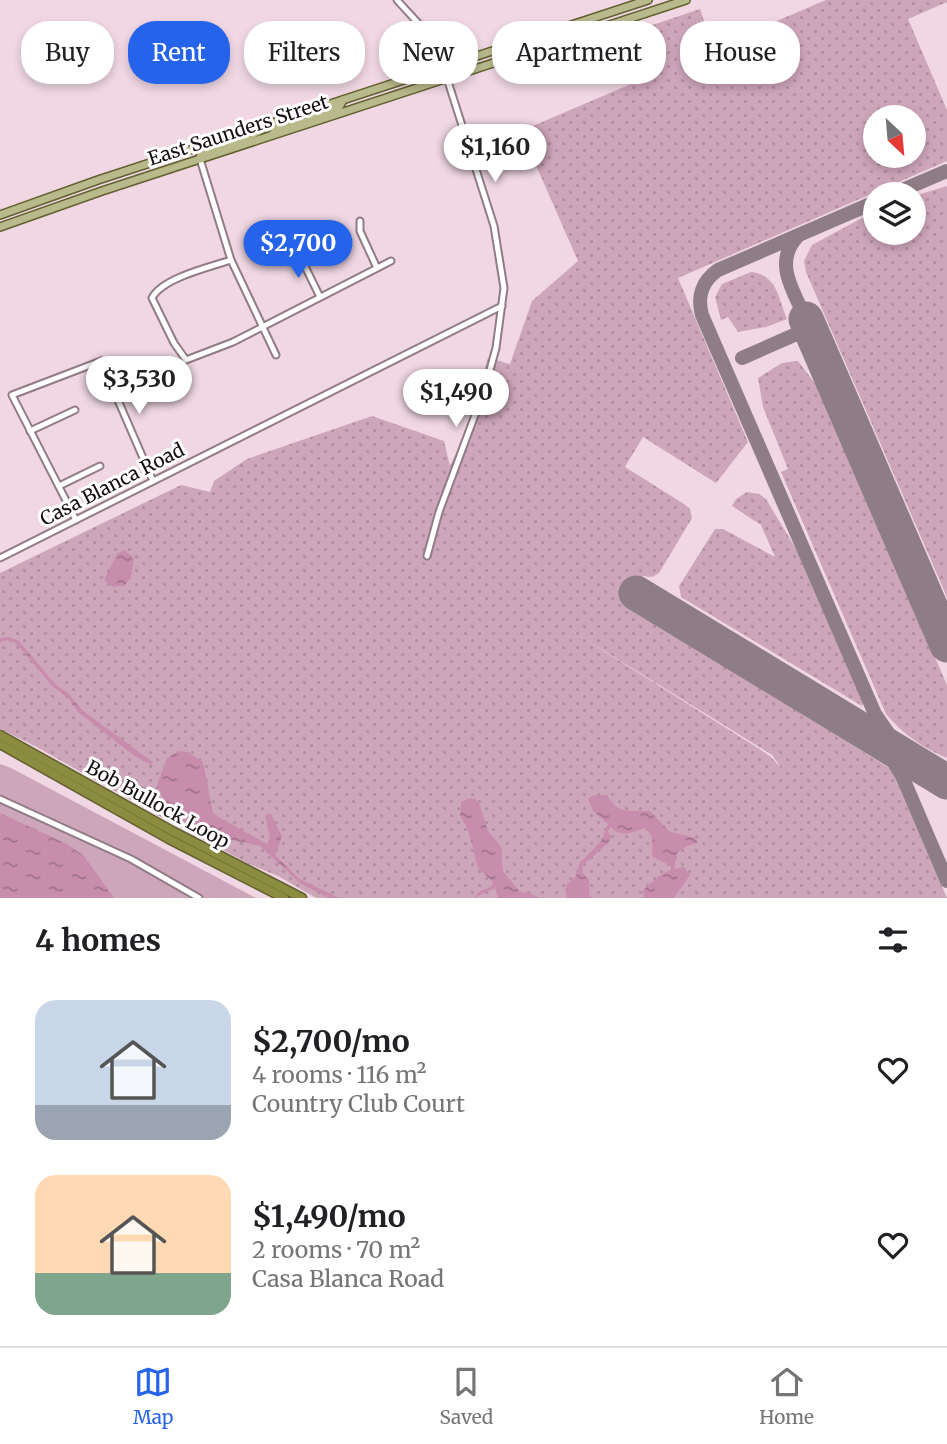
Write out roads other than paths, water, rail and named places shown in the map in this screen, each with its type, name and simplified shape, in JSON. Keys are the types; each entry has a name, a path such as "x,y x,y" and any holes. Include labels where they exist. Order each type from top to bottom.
{"highway":[{"name":"Bob Bullock Loop","path":"0,735 174,832 302,898"},
{"name":"Bob Bullock Loop","path":"0,744 158,833 284,898"}],"main road":[{"name":"East Saunders Street","path":"478,56 648,0"},
{"name":"East Saunders Street","path":"478,68 686,0"},
{"name":"East Saunders Street","path":"0,215 392,84"},
{"name":"East Saunders Street","path":"0,228 429,84"},
{"path":"272,135 277,129 339,107 343,100"},
{"path":"200,159 201,153 246,138 270,124"}],"street":[{"path":"397,0 416,21"},
{"path":"426,556 439,512 485,388 496,348 504,288 494,226 449,84"},
{"path":"200,159 231,260 276,355"},
{"path":"360,221 360,231 377,268"},
{"path":"298,252 320,297"},
{"path":"231,260 198,270 157,289 152,298 174,343 186,360 233,342 391,261"},
{"name":"Casa Blanca Road","path":"0,558 502,306"},
{"path":"76,520 12,395 101,361 153,481"},
{"path":"30,431 75,410"},
{"path":"59,486 100,466"},
{"path":"0,799 131,859 199,898"}],"water":[{"path":"124,550 134,558 131,577 125,585 113,587 105,578 117,554"},
{"path":"9,637 19,641 56,685 67,692 82,710 153,762 151,765 133,755 78,712 16,643 7,640 0,642 0,638"},
{"path":"178,751 188,752 203,762 213,813 267,844 270,838 265,815 271,814 282,836 275,855 298,878 339,898 329,898 301,884 260,846 205,834 171,814 157,785 167,758"},
{"path":"594,795 607,795 621,809 650,811 670,832 695,838 698,843 677,853 674,869 684,867 690,875 674,898 644,898 643,890 663,873 671,870 671,866 653,857 652,838 648,831 644,828 622,833 611,827 608,831 611,837 609,842 582,866 583,873 589,880 589,894 592,898 567,898 567,884 576,876 579,864 601,841 608,824 593,811 588,799"},
{"path":"469,798 476,799 479,803 488,831 501,846 503,871 520,892 539,898 498,898 495,888 474,898 480,891 493,886 493,882 478,868 468,830 460,815 461,802"},
{"path":"0,813 69,845 84,856 114,898 0,898"}]}
